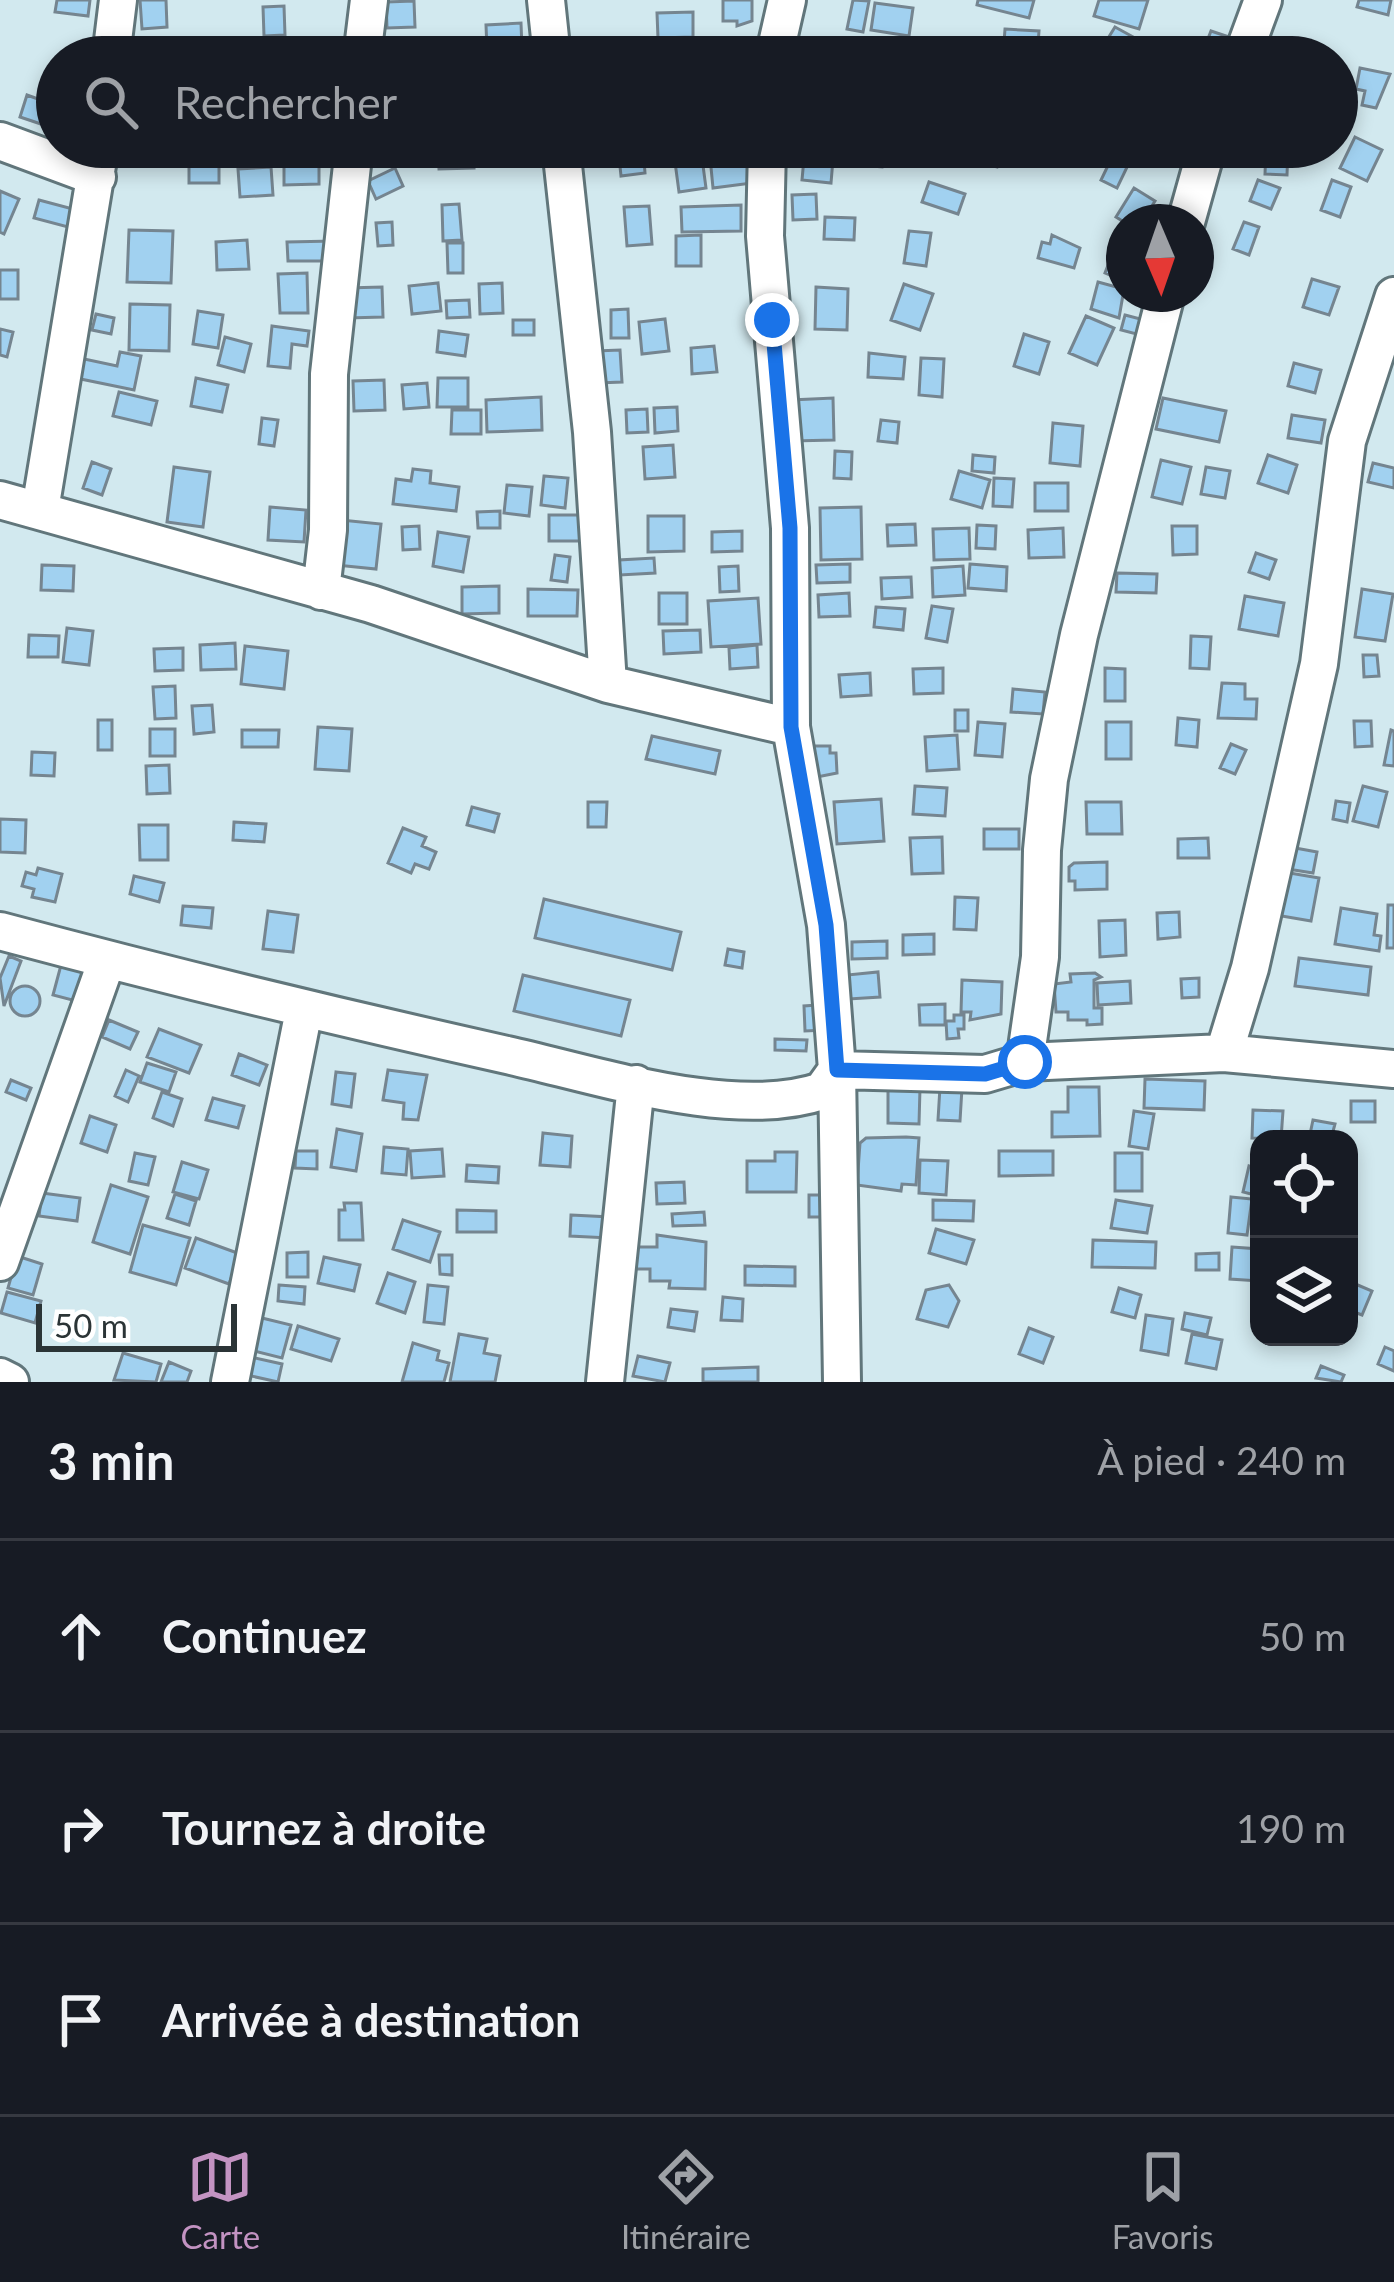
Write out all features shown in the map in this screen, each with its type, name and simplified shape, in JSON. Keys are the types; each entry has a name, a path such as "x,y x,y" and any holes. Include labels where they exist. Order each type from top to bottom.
{"street":[{"path":"114,36 118,0"},
{"path":"365,36 370,0"},
{"path":"546,0 550,36"},
{"path":"779,36 787,0"},
{"path":"1247,36 1254,4"},
{"path":"0,141 36,149"},
{"path":"40,510 97,168"},
{"path":"321,591 329,508 329,374 352,168"},
{"path":"563,168 592,432 608,684"},
{"path":"767,168 765,236 790,528 791,727 826,925 837,1070 842,1382"},
{"path":"1191,204 1201,168"},
{"path":"1224,1053 1250,968 1319,664 1346,441 1394,296"},
{"path":"1025,1062 1040,956 1049,779 1079,635 1161,312"},
{"path":"0,500 321,591 608,684 791,727"},
{"path":"0,931 304,1010 636,1084 775,1102 822,1091 837,1070"},
{"path":"0,1262 107,960"},
{"path":"230,1382 304,1010"},
{"path":"837,1070 985,1074 1025,1062 1224,1053 1394,1069"},
{"path":"604,1382 636,1084"},
{"path":"0,1377 10,1382"}],"building":[{"path":"57,0 90,0 88,16 55,12"},
{"path":"140,0 166,0 167,27 142,29"},
{"path":"723,0 752,0 752,21 737,26 737,21 723,21"},
{"path":"853,0 869,1 863,32 847,29"},
{"path":"978,0 1034,0 1029,18 977,5"},
{"path":"1099,0 1148,0 1139,29 1094,16"},
{"path":"1359,0 1391,0 1388,15 1357,7"},
{"path":"414,1 415,27 387,28 386,2"},
{"path":"875,3 913,8 909,36 871,30"},
{"path":"284,6 285,35 264,36 263,7"},
{"path":"693,12 693,36 658,36 657,13"},
{"path":"521,23 522,36 486,36 486,25"},
{"path":"1115,27 1131,36 1109,36"},
{"path":"1005,29 1039,31 1039,36 1004,36"},
{"path":"1360,68 1390,74 1376,108 1362,105 1365,91 1358,89"},
{"path":"27,95 36,98 36,122 20,117"},
{"path":"1358,138 1382,150 1367,181 1340,168 1358,168"},
{"path":"189,168 219,168 219,183 189,183"},
{"path":"271,168 273,195 240,197 238,169"},
{"path":"284,168 319,168 319,184 284,185"},
{"path":"395,168 403,186 376,199 368,181"},
{"path":"620,168 645,168 645,173 621,176"},
{"path":"676,168 703,168 706,188 679,192"},
{"path":"711,168 750,168 752,183 713,188"},
{"path":"803,168 832,168 831,183 802,180"},
{"path":"1107,168 1127,168 1117,188 1101,180"},
{"path":"1265,168 1287,168 1287,175 1265,174"},
{"path":"1258,180 1280,188 1271,209 1250,201"},
{"path":"1332,180 1351,187 1340,217 1321,210"},
{"path":"929,182 965,194 958,214 922,202"},
{"path":"1134,188 1155,201 1153,204 1124,204"},
{"path":"0,191 19,199 4,234 0,232"},
{"path":"816,194 817,219 793,220 792,195"},
{"path":"39,200 73,209 68,227 34,218"},
{"path":"459,204 462,240 443,241 442,205"},
{"path":"741,205 741,231 682,232 681,207"},
{"path":"649,206 652,244 627,246 624,207"},
{"path":"825,217 855,218 854,240 824,239"},
{"path":"392,222 393,245 378,246 376,223"},
{"path":"1244,222 1259,227 1249,255 1233,249"},
{"path":"129,230 173,231 171,283 127,282"},
{"path":"909,231 931,233 926,266 904,263"},
{"path":"701,235 701,266 676,266 676,236"},
{"path":"1052,235 1080,248 1074,268 1038,258 1042,242 1050,244"},
{"path":"247,240 249,269 217,270 216,242"},
{"path":"334,241 334,261 288,261 287,242"},
{"path":"447,243 463,243 463,273 448,273"},
{"path":"0,270 18,270 18,299 0,299"},
{"path":"307,273 308,313 280,313 278,274"},
{"path":"1312,279 1339,287 1329,315 1303,307"},
{"path":"1098,282 1106,284 1106,312 1120,312 1119,318 1091,309"},
{"path":"438,283 441,311 412,314 409,286"},
{"path":"502,283 503,313 480,314 479,284"},
{"path":"904,284 933,294 920,330 891,320"},
{"path":"382,287 383,317 347,318 346,288"},
{"path":"816,287 848,289 847,330 815,329"},
{"path":"469,300 470,317 447,318 446,301"},
{"path":"130,304 170,305 169,351 129,350"},
{"path":"628,309 629,338 611,338 611,310"},
{"path":"198,311 223,315 218,348 193,344"},
{"path":"96,314 114,318 111,334 92,330"},
{"path":"1125,315 1152,322 1148,337 1121,330"},
{"path":"1086,316 1114,328 1097,365 1069,353"},
{"path":"665,319 669,351 642,354 639,322"},
{"path":"513,320 534,320 534,335 513,335"},
{"path":"272,326 309,331 307,346 292,344 290,368 268,366"},
{"path":"0,329 13,332 7,357 0,355"},
{"path":"439,331 468,335 465,356 437,352"},
{"path":"1024,334 1049,342 1039,374 1014,366"},
{"path":"225,337 251,344 244,372 218,365"},
{"path":"714,346 717,372 692,374 691,348"},
{"path":"620,350 622,382 598,383 596,351"},
{"path":"120,352 141,356 134,390 71,377 75,357 117,366"},
{"path":"869,353 905,357 903,379 868,377"},
{"path":"921,358 944,359 942,397 919,395"},
{"path":"1294,363 1321,370 1315,393 1288,386"},
{"path":"196,378 228,385 222,412 191,406"},
{"path":"438,378 468,378 468,407 437,407"},
{"path":"384,380 385,410 354,411 353,381"},
{"path":"427,383 429,407 404,409 402,385"},
{"path":"119,392 157,401 151,425 113,416"},
{"path":"541,397 542,430 487,432 486,400"},
{"path":"833,398 834,440 792,441 791,400"},
{"path":"1163,398 1226,411 1219,442 1156,429"},
{"path":"677,407 678,431 655,433 654,408"},
{"path":"647,409 648,432 627,433 626,410"},
{"path":"452,410 481,410 481,434 451,434"},
{"path":"1292,415 1325,420 1321,443 1288,438"},
{"path":"262,418 278,420 274,446 259,444"},
{"path":"881,420 899,422 897,443 878,441"},
{"path":"1053,423 1083,426 1080,466 1050,463"},
{"path":"673,445 675,477 645,479 643,447"},
{"path":"835,451 852,452 851,479 834,478"},
{"path":"973,455 995,457 994,473 972,471"},
{"path":"1268,455 1297,465 1288,493 1258,483"},
{"path":"1161,460 1191,467 1182,504 1152,497"},
{"path":"92,462 111,469 102,495 83,488"},
{"path":"1373,463 1394,468 1394,488 1368,482"},
{"path":"174,467 210,472 203,527 167,522"},
{"path":"1206,467 1230,471 1225,498 1201,494"},
{"path":"413,469 431,471 430,483 459,487 456,511 393,504 396,479 411,481"},
{"path":"959,471 990,480 982,508 951,499"},
{"path":"544,476 568,478 565,508 541,505"},
{"path":"994,478 1014,479 1012,507 993,506"},
{"path":"1035,483 1068,483 1068,511 1035,511"},
{"path":"507,485 532,487 529,516 504,513"},
{"path":"270,507 306,510 304,542 268,540"},
{"path":"861,507 862,559 821,560 820,508"},
{"path":"500,511 500,528 478,528 477,512"},
{"path":"549,515 582,515 582,541 549,541"},
{"path":"648,516 684,516 684,551 648,552"},
{"path":"331,519 381,524 376,569 326,564"},
{"path":"915,524 916,545 888,546 887,525"},
{"path":"977,525 996,526 995,549 976,548"},
{"path":"419,526 420,549 403,550 402,527"},
{"path":"1172,526 1197,526 1197,554 1173,555"},
{"path":"969,528 970,559 934,560 933,529"},
{"path":"1063,528 1064,557 1029,558 1028,530"},
{"path":"742,531 742,551 712,552 712,532"},
{"path":"438,532 469,537 463,572 433,566"},
{"path":"1256,553 1276,560 1269,579 1249,572"},
{"path":"555,555 570,557 567,582 551,580"},
{"path":"654,558 655,573 620,575 619,560"},
{"path":"850,564 850,582 817,583 816,565"},
{"path":"970,564 1007,567 1006,591 968,588"},
{"path":"42,565 74,566 73,591 41,590"},
{"path":"738,566 739,591 720,592 719,567"},
{"path":"963,566 965,595 933,597 932,568"},
{"path":"1117,573 1157,574 1156,593 1116,592"},
{"path":"911,577 912,597 882,599 881,578"},
{"path":"499,586 499,613 462,614 462,587"},
{"path":"528,589 578,590 577,616 528,616"},
{"path":"1362,589 1393,594 1385,641 1355,637"},
{"path":"659,593 687,593 687,624 659,624"},
{"path":"849,593 850,616 819,617 818,595"},
{"path":"1245,596 1284,603 1278,636 1239,629"},
{"path":"758,598 761,644 711,647 708,601"},
{"path":"932,606 953,609 947,642 926,638"},
{"path":"876,607 905,609 903,630 874,627"},
{"path":"67,628 93,631 89,665 63,662"},
{"path":"700,630 701,652 664,654 663,631"},
{"path":"29,635 59,636 58,657 28,657"},
{"path":"1191,636 1211,637 1209,669 1190,668"},
{"path":"235,643 236,669 201,670 200,645"},
{"path":"757,645 758,667 730,669 729,648"},
{"path":"245,646 288,651 284,689 241,684"},
{"path":"183,648 183,670 155,671 154,649"},
{"path":"1363,655 1377,655 1379,676 1364,677"},
{"path":"943,668 943,693 914,694 913,669"},
{"path":"1105,668 1125,669 1125,701 1105,701"},
{"path":"870,673 871,695 841,697 839,675"},
{"path":"1222,683 1245,684 1245,699 1257,699 1256,719 1218,718"},
{"path":"175,686 176,718 155,719 153,687"},
{"path":"1013,689 1045,692 1043,714 1011,712"},
{"path":"212,705 214,732 194,734 192,706"},
{"path":"955,710 968,710 968,731 955,731"},
{"path":"1178,718 1199,720 1197,747 1176,745"},
{"path":"98,720 112,720 112,750 98,750"},
{"path":"1354,721 1371,721 1372,746 1355,747"},
{"path":"978,722 1005,724 1002,757 975,755"},
{"path":"1106,722 1131,722 1131,759 1106,759"},
{"path":"318,727 352,729 349,771 315,769"},
{"path":"150,729 175,729 175,756 150,756"},
{"path":"242,730 279,730 278,747 242,747"},
{"path":"1394,731 1394,766 1384,765"},
{"path":"957,735 959,769 927,771 925,737"},
{"path":"652,736 720,751 715,774 646,759"},
{"path":"1231,744 1246,750 1235,774 1220,768"},
{"path":"806,746 830,746 830,753 836,753 837,773 807,779"},
{"path":"32,752 55,753 54,776 31,775"},
{"path":"169,765 170,793 147,794 146,766"},
{"path":"915,786 947,788 945,816 913,814"},
{"path":"1363,786 1387,792 1378,827 1353,821"},
{"path":"881,799 884,841 837,844 834,802"},
{"path":"1336,801 1350,803 1347,822 1333,819"},
{"path":"588,802 607,802 606,827 588,827"},
{"path":"1086,802 1121,802 1122,834 1087,834"},
{"path":"472,807 499,814 494,832 467,825"},
{"path":"0,819 26,820 25,853 0,852"},
{"path":"234,822 266,824 264,842 233,840"},
{"path":"139,825 168,825 168,860 140,860"},
{"path":"403,828 426,837 422,846 436,852 429,869 415,864 411,873 388,863"},
{"path":"984,829 1019,829 1019,849 984,849"},
{"path":"942,837 943,873 912,874 910,838"},
{"path":"1208,838 1209,858 1178,858 1178,839"},
{"path":"1279,845 1317,852 1313,873 1275,867"},
{"path":"1107,862 1107,889 1075,890 1069,867"},
{"path":"38,868 62,874 55,902 32,897 34,889 22,886 26,872 36,875"},
{"path":"1278,871 1319,878 1311,921 1270,914"},
{"path":"134,876 164,883 159,902 130,894"},
{"path":"955,897 978,898 976,930 954,929"},
{"path":"544,899 681,932 672,970 535,938"},
{"path":"1388,905 1394,905 1394,948 1387,948"},
{"path":"183,906 213,908 211,928 181,925"},
{"path":"1341,908 1377,914 1374,935 1381,936 1379,951 1335,944"},
{"path":"268,911 298,915 293,952 263,949"},
{"path":"1179,912 1180,937 1158,939 1157,913"},
{"path":"1125,920 1126,955 1100,957 1099,921"},
{"path":"934,934 934,954 903,955 903,935"},
{"path":"887,941 887,958 852,959 852,942"},
{"path":"728,949 744,952 742,968 725,965"},
{"path":"9,956 21,961 4,1006 0,978"},
{"path":"1299,958 1371,967 1368,995 1295,986"},
{"path":"61,965 84,970 76,1001 53,995"},
{"path":"878,972 880,997 849,999 847,975"},
{"path":"1070,974 1101,977 1094,980 1094,1008 1102,1008 1102,1024 1087,1025 1087,1020 1068,1020 1068,1012 1056,1012 1054,984 1071,982"},
{"path":"523,975 630,1000 621,1036 514,1011"},
{"path":"1199,978 1199,997 1182,998 1181,979"},
{"path":"962,980 1002,982 1001,1014 970,1020 971,1012 961,1012"},
{"path":"1130,981 1131,1003 1098,1005 1097,983"},
{"path":"25,986 36,990 40,1001 36,1012 25,1016 14,1012 10,1001 14,990"},
{"path":"945,1004 945,1025 920,1025 919,1005"},
{"path":"817,1005 826,1030 805,1031 804,1006"},
{"path":"954,1015 964,1015 964,1029 958,1029 959,1038 947,1039 946,1021 954,1021"},
{"path":"109,1020 138,1032 130,1049 102,1037"},
{"path":"159,1029 201,1045 189,1073 147,1057"},
{"path":"775,1039 807,1040 806,1051 775,1050"},
{"path":"239,1054 267,1065 259,1085 232,1075"},
{"path":"147,1063 176,1072 169,1092 140,1082"},
{"path":"126,1070 139,1076 128,1102 115,1096"},
{"path":"388,1070 427,1075 418,1120 403,1119 404,1103 383,1100"},
{"path":"336,1072 355,1074 351,1107 332,1104"},
{"path":"1145,1079 1205,1081 1204,1110 1144,1108"},
{"path":"11,1080 31,1088 26,1100 6,1092"},
{"path":"940,1087 962,1088 960,1121 938,1120"},
{"path":"1068,1087 1099,1087 1100,1136 1052,1137 1052,1112 1068,1112"},
{"path":"888,1088 920,1088 919,1124 888,1123"},
{"path":"162,1092 182,1099 173,1126 153,1118"},
{"path":"213,1098 244,1106 238,1128 206,1120"},
{"path":"1351,1101 1375,1101 1375,1122 1351,1122"},
{"path":"1253,1110 1283,1111 1282,1130 1252,1130"},
{"path":"1134,1111 1154,1114 1148,1149 1129,1146"},
{"path":"90,1116 116,1125 107,1152 81,1143"},
{"path":"1313,1120 1335,1124 1333,1130 1311,1130"},
{"path":"337,1129 362,1134 356,1171 331,1167"},
{"path":"543,1133 572,1136 570,1167 540,1165"},
{"path":"866,1138 919,1138 916,1185 902,1184 901,1191 857,1185 860,1143"},
{"path":"384,1147 408,1149 406,1175 382,1173"},
{"path":"442,1149 444,1176 412,1178 410,1151"},
{"path":"296,1151 317,1151 317,1169 295,1168"},
{"path":"999,1151 1053,1151 1053,1175 999,1176"},
{"path":"775,1152 797,1152 796,1192 747,1192 747,1161 775,1161"},
{"path":"135,1153 155,1157 148,1185 129,1181"},
{"path":"1115,1153 1142,1153 1142,1191 1115,1191"},
{"path":"920,1160 948,1161 946,1195 919,1193"},
{"path":"182,1162 208,1170 199,1199 173,1192"},
{"path":"467,1165 499,1167 498,1183 466,1181"},
{"path":"1249,1166 1250,1194 1243,1192"},
{"path":"684,1182 685,1203 657,1204 656,1183"},
{"path":"111,1185 148,1197 130,1254 93,1242"},
{"path":"42,1193 80,1198 77,1221 39,1216"},
{"path":"175,1194 196,1201 189,1225 167,1218"},
{"path":"809,1195 824,1195 824,1217 809,1217"},
{"path":"1231,1197 1250,1199 1247,1235 1228,1233"},
{"path":"933,1200 974,1201 973,1221 933,1220"},
{"path":"1116,1200 1152,1206 1147,1233 1111,1228"},
{"path":"344,1203 361,1203 363,1240 339,1240 339,1210 345,1210"},
{"path":"457,1210 496,1211 496,1232 457,1232"},
{"path":"704,1212 705,1225 673,1226 672,1214"},
{"path":"571,1215 610,1217 609,1238 570,1236"},
{"path":"403,1220 440,1232 430,1262 393,1249"},
{"path":"143,1225 190,1238 176,1285 130,1272"},
{"path":"936,1229 974,1240 966,1264 929,1253"},
{"path":"657,1235 706,1242 705,1289 669,1288 670,1281 650,1281 650,1269 636,1269 637,1247 657,1247"},
{"path":"196,1238 240,1254 229,1284 185,1268"},
{"path":"1093,1240 1156,1242 1155,1268 1092,1267"},
{"path":"1232,1247 1250,1248 1250,1280 1230,1279"},
{"path":"308,1252 308,1277 287,1277 287,1253"},
{"path":"1219,1253 1219,1270 1196,1270 1196,1254"},
{"path":"439,1255 452,1255 452,1275 440,1274"},
{"path":"17,1256 42,1264 33,1295 8,1288"},
{"path":"324,1257 360,1265 354,1291 318,1283"},
{"path":"745,1266 795,1267 795,1286 745,1285"},
{"path":"388,1273 415,1282 405,1313 377,1303"},
{"path":"279,1285 305,1287 304,1304 278,1301"},
{"path":"428,1285 448,1287 444,1324 424,1322"},
{"path":"949,1285 959,1301 948,1327 917,1319 926,1290"},
{"path":"1358,1285 1372,1291 1362,1315 1358,1313"},
{"path":"1119,1288 1141,1295 1135,1318 1112,1312"},
{"path":"7,1292 41,1301 35,1323 1,1313"},
{"path":"723,1297 743,1299 742,1321 721,1320"},
{"path":"671,1309 697,1312 694,1331 668,1327"},
{"path":"1185,1313 1211,1318 1207,1335 1182,1329"},
{"path":"1146,1315 1173,1319 1168,1355 1141,1350"},
{"path":"262,1318 291,1325 282,1358 254,1351"},
{"path":"298,1326 339,1339 331,1361 291,1349"},
{"path":"1029,1328 1053,1337 1043,1363 1019,1354"},
{"path":"459,1334 487,1339 484,1353 500,1356 495,1382 450,1382"},
{"path":"1192,1334 1222,1340 1216,1369 1186,1363"},
{"path":"413,1343 439,1351 437,1360 449,1363 444,1382 402,1382"},
{"path":"1385,1347 1394,1351 1394,1371 1378,1364"},
{"path":"123,1353 161,1364 156,1382 114,1380"},
{"path":"242,1355 282,1364 278,1382 238,1373"},
{"path":"638,1356 670,1363 665,1382 633,1376"},
{"path":"169,1362 191,1371 187,1382 161,1382"},
{"path":"1321,1366 1344,1375 1341,1382 1316,1378"},
{"path":"758,1367 758,1382 703,1382 703,1369"}],"route":[{"path":"772,320 790,528 791,727 826,925 837,1070 985,1074 1025,1062"}]}
